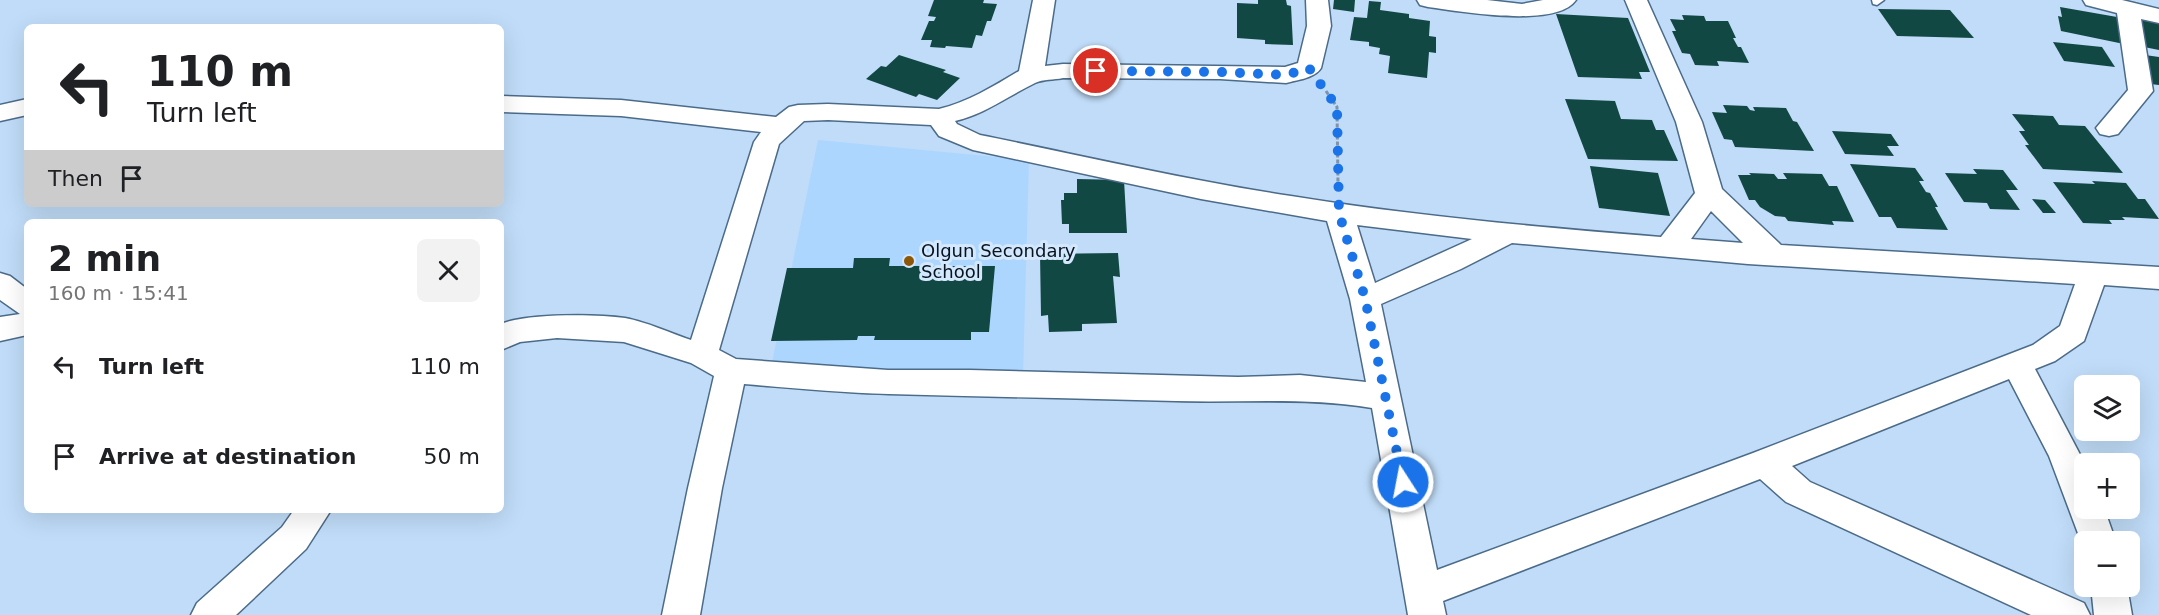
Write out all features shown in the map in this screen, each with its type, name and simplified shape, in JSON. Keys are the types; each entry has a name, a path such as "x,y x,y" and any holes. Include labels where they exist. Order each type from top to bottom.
{"street":[{"path":"1031,75 1044,0"},
{"path":"681,615 705,488 717,363 767,142 781,126 798,113 828,112 939,117 960,112 995,96 1031,75 1063,71 1220,72 1286,75 1309,68 1319,26 1317,0"},
{"path":"1428,0 1522,10 1556,2"},
{"path":"1636,0 1689,122 1708,193 1773,255"},
{"path":"2094,0 2159,16"},
{"path":"2109,128 2141,91 2128,9"},
{"path":"504,104 621,108 781,126"},
{"path":"0,113 24,108"},
{"path":"939,117 948,130 973,142 1168,184 1339,213 1668,247 2159,278"},
{"path":"1668,247 1691,220 1708,193"},
{"path":"1339,213 1365,298 1426,603 1765,463 2044,353 2073,333 2093,274"},
{"path":"1365,298 1451,261 1508,232"},
{"path":"0,284 24,303"},
{"path":"0,329 24,325"},
{"path":"505,333 557,327 625,330 717,363 888,382 970,382 1238,390 1300,388 1346,391 1385,398"},
{"path":"2016,363 2065,454 2074,478"},
{"path":"1765,463 1798,492 2071,615"},
{"path":"210,615 294,538 312,513"},
{"path":"2111,597 2113,615"}],"path":[{"path":"1309,68 1337,107 1339,213"}],"shaded area":[{"name":"Olgun Secondary School","path":"818,140 1029,160 1023,377 772,362"}],"building":[{"path":"934,0 984,0 983,3 997,4 991,21 987,21 982,36 976,35 972,48 946,46 945,48 930,47 932,40 921,40 929,21 934,21 936,17 928,16"},
{"path":"1258,0 1286,0 1287,5 1291,6 1293,45 1265,44 1265,40 1237,38 1237,3 1258,4"},
{"path":"1334,0 1355,0 1354,12 1333,9"},
{"path":"1369,1 1381,2 1380,10 1409,14 1409,18 1430,21 1429,36 1436,37 1436,53 1429,52 1427,78 1388,73 1390,56 1379,54 1380,48 1369,46 1369,42 1350,40 1354,17 1367,18"},
{"path":"2060,7 2117,17 2124,44 2061,31 2058,16 2062,17"},
{"path":"1878,9 1950,10 1974,38 1897,36"},
{"path":"1556,14 1628,18 1650,72 1639,72 1642,79 1578,77"},
{"path":"1682,15 1704,16 1706,21 1728,21 1736,38 1733,38 1738,47 1741,47 1749,63 1717,61 1719,66 1695,65 1690,54 1682,53 1672,31 1676,31 1670,19 1684,20"},
{"path":"2138,15 2159,19 2159,50 2144,47"},
{"path":"2053,42 2102,47 2115,67 2064,61"},
{"path":"2138,54 2159,57 2159,85 2150,84"},
{"path":"899,55 946,70 943,72 960,78 937,100 919,94 916,97 866,79 881,66 886,67"},
{"path":"1565,99 1615,101 1621,119 1652,120 1656,130 1664,130 1678,161 1588,159"},
{"path":"1723,105 1747,106 1750,110 1755,111 1753,107 1786,108 1814,151 1735,147 1732,140 1724,139 1712,112 1727,113"},
{"path":"2012,114 2053,116 2059,125 2085,126 2123,173 2043,169 2025,145 2029,145 2019,131 2025,131"},
{"path":"1832,131 1891,134 1899,146 1887,146 1894,156 1845,154"},
{"path":"1850,164 1915,168 1924,181 1919,181 1926,192 1930,193 1948,230 1897,228 1891,217 1879,217"},
{"path":"1590,166 1658,173 1670,216 1599,208"},
{"path":"1973,169 2003,170 2018,190 2006,190 2020,210 1990,209 1987,203 1964,202 1945,173 1977,174"},
{"path":"1749,173 1774,174 1778,179 1787,179 1783,173 1822,174 1829,186 1837,186 1854,222 1832,221 1834,225 1788,221 1785,217 1775,216 1760,207 1755,200 1749,200 1738,175 1751,175"},
{"path":"1077,179 1124,180 1127,233 1069,233 1069,224 1062,224 1061,200 1064,200 1064,193 1077,193"},
{"path":"2092,181 2126,183 2138,199 2145,199 2159,219 2122,217 2125,220 2109,220 2112,224 2083,223 2053,182 2095,184"},
{"path":"2032,199 2045,200 2056,213 2043,213"},
{"path":"1118,253 1120,277 1113,276 1117,323 1082,324 1082,331 1049,332 1048,315 1041,316 1040,254"},
{"path":"854,258 890,258 889,266 995,266 989,332 971,332 971,340 874,340 875,336 858,336 857,340 771,341 787,268 853,268"}],"place":[{"name":"Olgun Secondary School","path":"909,261"}],"route":[{"path":"1096,71 1286,75 1309,68 1337,107 1339,213 1365,298 1403,482"}]}
